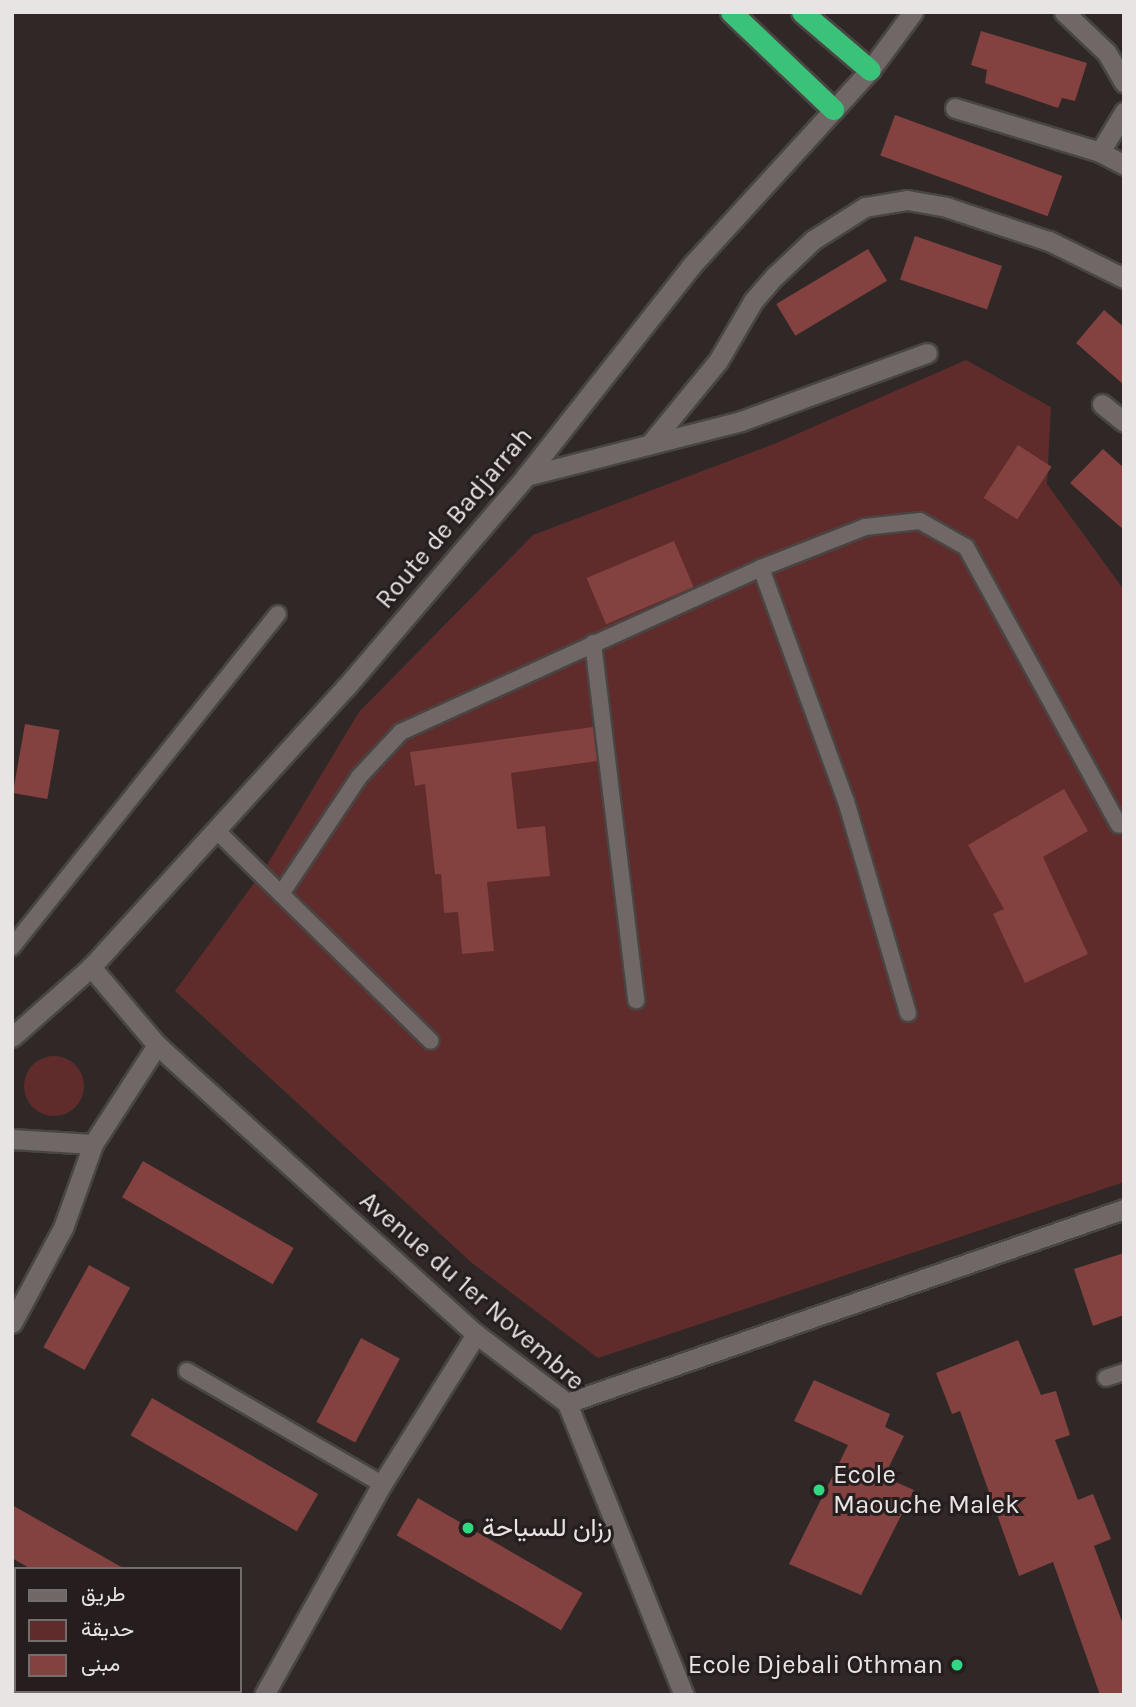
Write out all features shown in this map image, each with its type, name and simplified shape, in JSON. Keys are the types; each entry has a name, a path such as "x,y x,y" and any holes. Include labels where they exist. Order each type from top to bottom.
{"highway":[{"path":"731,12 833,109"},
{"path":"802,12 870,70"}],"street":[{"name":"Route de Badjarrah","path":"12,1037 91,967 218,832 526,476 691,265 870,70 913,12"},
{"path":"1064,12 1107,53 1124,82"},
{"path":"955,107 1100,152 1124,165"},
{"path":"1100,152 1124,112"},
{"path":"650,444 711,370 753,301 776,275 813,240 865,207 907,200 946,207 1049,241 1124,278"},
{"path":"526,476 820,396 927,353"},
{"path":"1102,404 1124,422"},
{"name":"Avenue du 1er Novembre","path":"91,967 157,1045 476,1334 567,1403 684,1695"},
{"path":"12,1324 63,1228 93,1144 157,1045"},
{"path":"12,1139 93,1144"},
{"path":"567,1403 1124,1209"},
{"path":"264,1695 382,1484 476,1334"}],"lane":[{"path":"281,894 359,777 401,732 761,568 865,527 920,521 966,547 1119,825"},
{"path":"761,568 846,801 908,1013"},
{"path":"12,947 278,614"},
{"path":"593,643 636,999"},
{"path":"218,832 431,1041"},
{"path":"187,1371 382,1484"},
{"path":"1106,1378 1124,1372"}],"green space":[{"path":"966,360 1051,407 1047,484 1124,590 1124,1182 598,1358 472,1263 175,991 265,868 359,712 533,535 774,444"},
{"path":"48,1056 60,1056 79,1069 84,1086 82,1098 71,1111 60,1116 48,1116 29,1103 24,1092 24,1080 37,1061"}],"building":[{"path":"981,31 1087,63 1075,101 1062,98 1058,108 985,83 987,70 971,65"},
{"path":"895,115 1062,176 1048,216 880,155"},
{"path":"915,236 1002,266 987,309 900,279"},
{"path":"868,249 887,281 795,336 776,304"},
{"path":"1104,310 1124,327 1124,385 1076,343"},
{"path":"1018,445 1052,467 1017,520 984,498"},
{"path":"1103,449 1124,468 1124,530 1070,483"},
{"path":"674,541 694,587 606,624 587,578"},
{"path":"25,724 59,730 47,799 13,793"},
{"path":"593,727 597,761 511,773 517,829 545,826 550,876 487,882 494,951 462,954 458,912 444,913 441,874 435,874 425,784 415,786 410,752"},
{"path":"1064,789 1088,831 1043,857 1088,954 1025,983 993,914 1004,909 968,845"},
{"path":"143,1161 294,1248 273,1284 122,1197"},
{"path":"1124,1253 1124,1315 1093,1326 1074,1269"},
{"path":"89,1265 130,1288 85,1370 43,1347"},
{"path":"361,1338 400,1359 355,1443 316,1422"},
{"path":"1018,1340 1041,1395 1056,1391 1070,1435 1055,1440 1078,1500 1093,1494 1111,1539 1094,1546 1124,1627 1124,1695 1100,1695 1053,1562 1019,1576 960,1411 952,1414 936,1373"},
{"path":"814,1380 890,1414 885,1427 904,1436 884,1477 914,1490 861,1595 789,1564 848,1445 794,1421"},
{"path":"152,1398 318,1494 297,1531 130,1435"},
{"path":"418,1498 583,1593 561,1630 396,1535"},
{"path":"12,1505 121,1567 28,1567 12,1558"}],"place":[{"name":"Ecole Maouche Malek","path":"819,1490"},
{"name":"رزان للسياحة","path":"468,1528"},
{"name":"Ecole Djebali Othman","path":"957,1665"}]}
